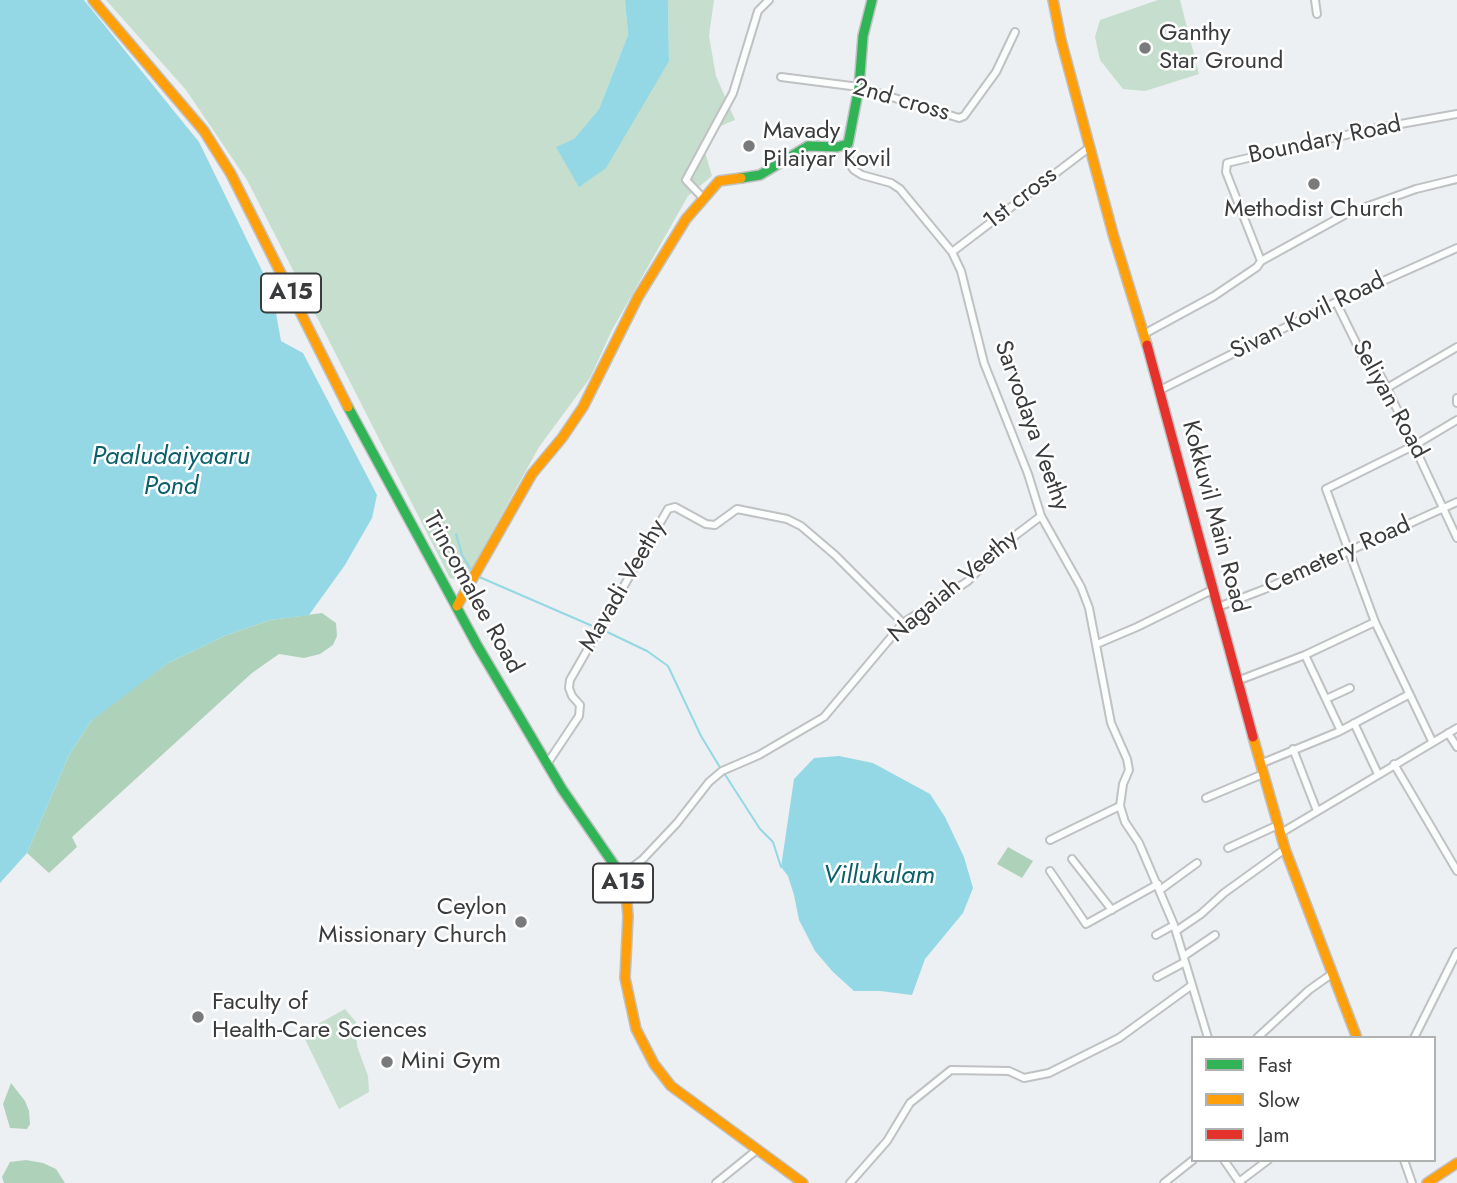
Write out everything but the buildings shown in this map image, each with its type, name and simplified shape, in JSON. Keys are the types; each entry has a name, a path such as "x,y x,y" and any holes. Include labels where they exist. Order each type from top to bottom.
{"main road":[{"name":"Trincomalee Road","path":"93,0 204,131 231,174 347,405 457,606 547,764 621,876 626,892 628,916 625,978 636,1029 654,1063 671,1086 803,1183"},
{"path":"457,606 532,474 583,407 638,297 702,198 719,181 760,175 808,146 848,144 859,87 863,36 872,0"},
{"name":"Kokkuvil Main Road","path":"1053,0 1061,40 1113,234 1160,390 1284,849 1356,1036"},
{"path":"1427,1183 1457,1163"}],"street":[{"path":"702,198 686,180 733,93 758,10 769,0"},
{"path":"1315,0 1317,14"},
{"name":"2nd cross","path":"781,77 859,87 959,118 964,116 996,72 1015,32"},
{"name":"Boundary Road","path":"1261,261 1226,172 1227,163 1355,133 1457,114"},
{"name":"Sarvodaya Veethy","path":"848,144 849,163 853,170 891,183 900,189 953,252 961,271 985,363 1028,474 1041,516 1081,587 1089,608 1111,723 1129,770 1123,784 1120,806"},
{"name":"1st cross","path":"953,252 1090,147"},
{"path":"1144,334 1214,296 1257,267 1261,261 1346,214 1416,189 1457,179"},
{"name":"Sivan Kovil Road","path":"1160,390 1336,302 1457,247"},
{"name":"Seliyan Road","path":"1336,302 1362,355 1370,366 1377,369 1387,388 1457,538"},
{"path":"1387,388 1457,347"},
{"path":"1432,741 1375,622 1326,489 1415,445 1457,420"},
{"name":"Cemetery Road","path":"1218,607 1457,502"},
{"name":"Mavadi Veethy","path":"547,764 579,716 580,705 572,696 570,680 668,509 676,507 706,524 715,525 737,509 787,519 801,526 835,555 903,623"},
{"name":"Nagaiah Veethy","path":"621,876 643,859 677,823 709,782 722,771 759,755 824,717 903,623 968,581 1004,544 1041,516"},
{"path":"1097,644 1212,590"},
{"path":"1237,681 1305,655 1375,622"},
{"path":"1305,655 1340,729"},
{"path":"1326,699 1350,688"},
{"path":"1260,764 1354,723 1408,695"},
{"path":"1354,723 1378,774"},
{"path":"1228,848 1280,829 1317,811 1457,728"},
{"path":"1448,733 1457,747"},
{"path":"1293,749 1317,811"},
{"path":"1394,764 1457,871"},
{"path":"1206,798 1263,774"},
{"path":"1051,840 1120,806 1125,822 1139,843 1159,887 1175,928 1207,1036"},
{"path":"1156,935 1201,914 1224,893 1284,849"},
{"path":"1072,859 1112,910"},
{"path":"1050,871 1086,924 1159,887 1198,863"},
{"path":"1157,977 1215,935"},
{"path":"1416,1036 1457,952"},
{"path":"1259,1036 1309,990 1333,973"},
{"path":"850,1183 887,1141 910,1103 951,1070 1009,1071 1024,1078 1049,1073 1119,1038 1192,985"},
{"path":"716,1183 758,1149"},
{"path":"1164,1183 1191,1162"},
{"path":"1225,1162 1239,1182 1265,1162"},
{"path":"1405,1162 1412,1183"}],"green space":[{"path":"106,0 625,0 628,35 599,109 574,139 579,187 669,61 668,0 714,0 709,36 716,76 735,120 706,132 703,145 712,176 688,196 612,330 590,378 539,447 471,570 461,581 450,578 247,180 186,90"},
{"name":"Ganthy Star Ground","path":"1158,0 1180,0 1199,74 1145,91 1123,89 1100,60 1095,37 1100,20"},
{"path":"322,613 336,623 337,636 333,645 320,654 304,658 279,654 252,673 72,837 77,847 49,873 27,853 69,755 91,721 118,699 168,663 224,636 270,620"},
{"path":"1008,847 1033,861 1022,878 997,864"},
{"path":"345,1009 356,1022 357,1046 368,1076 369,1092 339,1109 302,1033"},
{"path":"11,1083 29,1111 30,1124 27,1129 10,1128 3,1104"},
{"path":"26,1160 56,1169 65,1183 4,1183 2,1177 10,1162"}],"water":[{"name":"Paaludaiyaaru Pond","path":"0,0 84,0 199,142 272,291 281,341 303,353 377,495 372,518 345,565 309,615 270,620 224,636 168,663 91,721 69,755 27,853 0,883"},
{"path":"625,0 668,0 669,61 606,168 579,187 556,147 574,139 599,109 628,35"},
{"name":"Villukulam","path":"839,756 873,763 930,794 945,817 964,857 973,888 963,913 925,959 912,995 854,991 833,972 815,951 799,920 788,876 781,867 794,779 814,758"}],"waterway":[{"path":"456,534 462,555 473,573"},
{"path":"477,576 597,628"},
{"path":"603,630 647,651 668,666 701,736 721,769"},
{"path":"724,773 760,829 773,842 781,867"}],"traffic: fast":[{"path":"741,178 760,175 808,146 837,147 848,144 859,87 863,36 872,0"},
{"path":"348,407 477,645 562,789 617,869 626,893"}],"traffic: slow":[{"path":"93,0 204,131 231,174 348,407"},
{"path":"1053,0 1061,40 1113,234 1147,345"},
{"path":"457,606 532,474 583,407 638,297 686,219 719,181 741,178"},
{"path":"1253,737 1285,849 1356,1036"},
{"path":"626,893 628,916 625,978 636,1029 654,1064 671,1086 803,1183"},
{"path":"1427,1183 1457,1163"}],"traffic: jam":[{"path":"1147,345 1253,737"}],"place":[{"name":"Ganthy Star Ground","path":"1145,48"},
{"name":"Mavady Pilaiyar Kovil","path":"749,146"},
{"name":"Methodist Church","path":"1314,184"},
{"name":"Ceylon Missionary Church","path":"521,922"},
{"name":"Faculty of Health-Care Sciences","path":"198,1017"},
{"name":"Mini Gym","path":"387,1062"}]}
